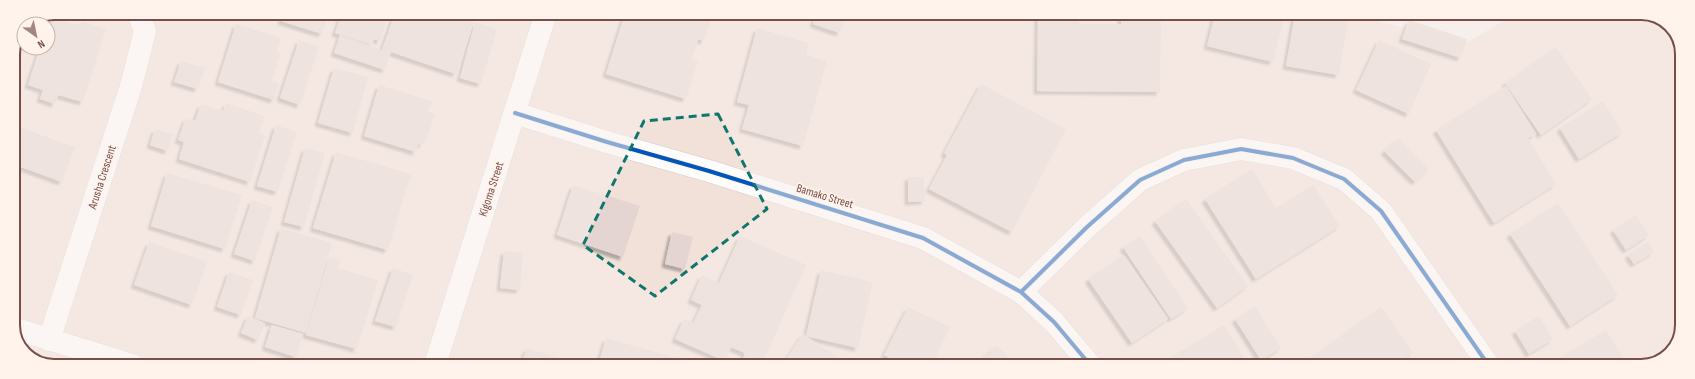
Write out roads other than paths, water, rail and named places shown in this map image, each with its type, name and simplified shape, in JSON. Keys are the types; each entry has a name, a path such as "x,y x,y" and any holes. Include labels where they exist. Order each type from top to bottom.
{"street":[{"name":"Arusha Crescent","path":"49,340 131,86 145,31 141,20"},
{"name":"Kigoma Street","path":"437,359 544,20"},
{"name":"Bamako Street","path":"515,113 607,142 709,171 923,238 1021,292 1054,322 1085,359"},
{"path":"1021,292 1087,227 1140,180 1184,160 1241,149 1293,158 1344,179 1381,211 1484,359"},
{"path":"21,331 112,359"}]}
